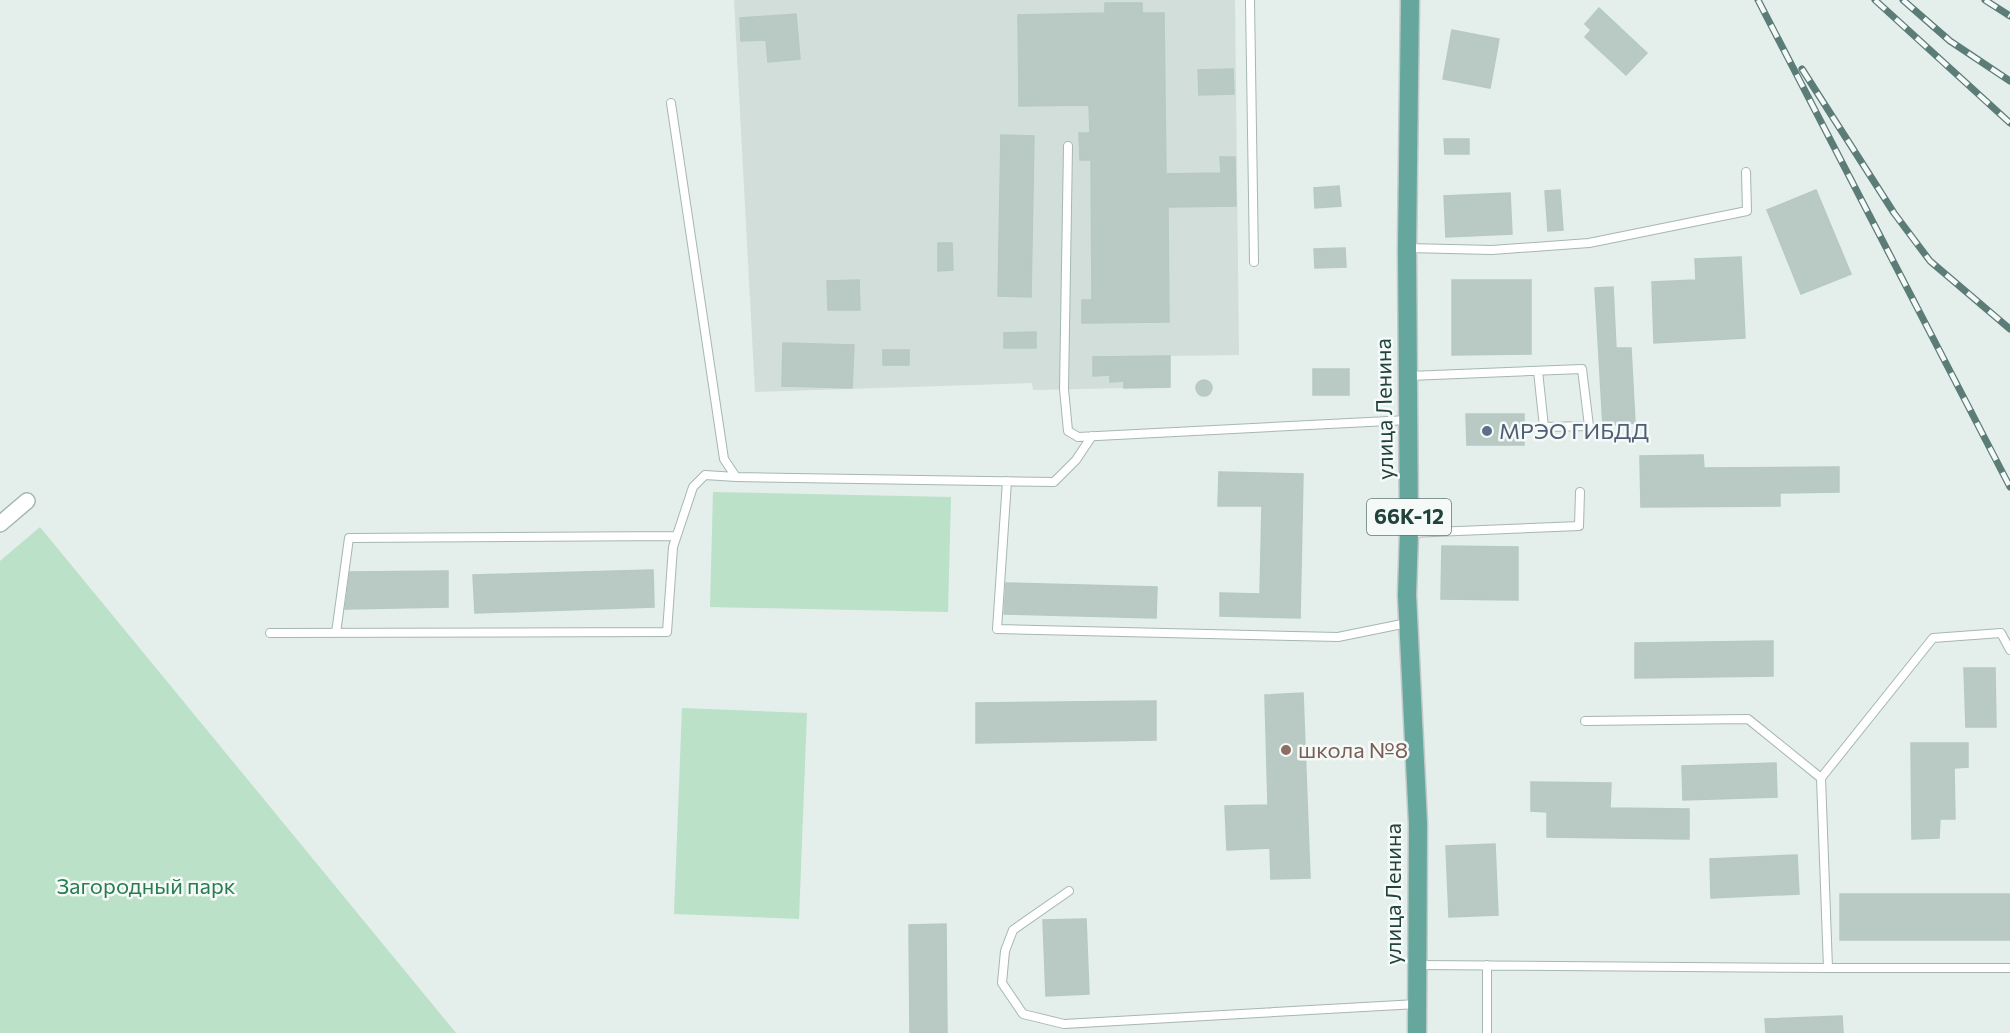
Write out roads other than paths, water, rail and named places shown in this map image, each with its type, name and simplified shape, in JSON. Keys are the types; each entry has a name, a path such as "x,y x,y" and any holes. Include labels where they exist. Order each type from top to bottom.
{"main road":[{"name":"улица Ленина","path":"1410,0 1407,595 1418,824 1417,1033"}],"street":[{"path":"0,524 27,501"}],"lane":[{"path":"1250,0 1254,262"},
{"path":"671,103 724,459 736,477"},
{"path":"1068,146 1064,389 1068,431 1078,436 1092,436 1408,420"},
{"path":"1407,248 1492,250 1589,243 1747,212 1746,172"},
{"path":"1407,376 1582,369 1589,426 1544,427 1538,371"},
{"path":"270,633 667,632 673,547 693,487 705,475 1054,482 1076,460 1092,436"},
{"path":"1007,481 997,629 1338,637 1409,623"},
{"path":"1409,533 1579,526 1580,492"},
{"path":"336,633 349,538 676,536"},
{"path":"1828,968 1821,778 1933,638 2001,633 2010,650"},
{"path":"1585,721 1748,719 1821,778"},
{"path":"1069,891 1013,930 1005,951 1002,983 1023,1014 1064,1024 1417,1004"},
{"path":"1417,965 2010,968"},
{"path":"1487,965 1487,1033"}],"railway":[{"path":"1758,0 2010,487"},
{"path":"1875,0 2010,123"},
{"path":"1903,0 1950,41 2010,81"},
{"path":"1985,0 2010,16"},
{"path":"1802,69 1894,213 1930,261 2010,329"}],"place":[{"name":"МРЭО ГИБДД","path":"1487,431"},
{"name":"школа №8","path":"1286,750"}],"park label":[{"name":"Загородный парк","path":"146,886"}]}
